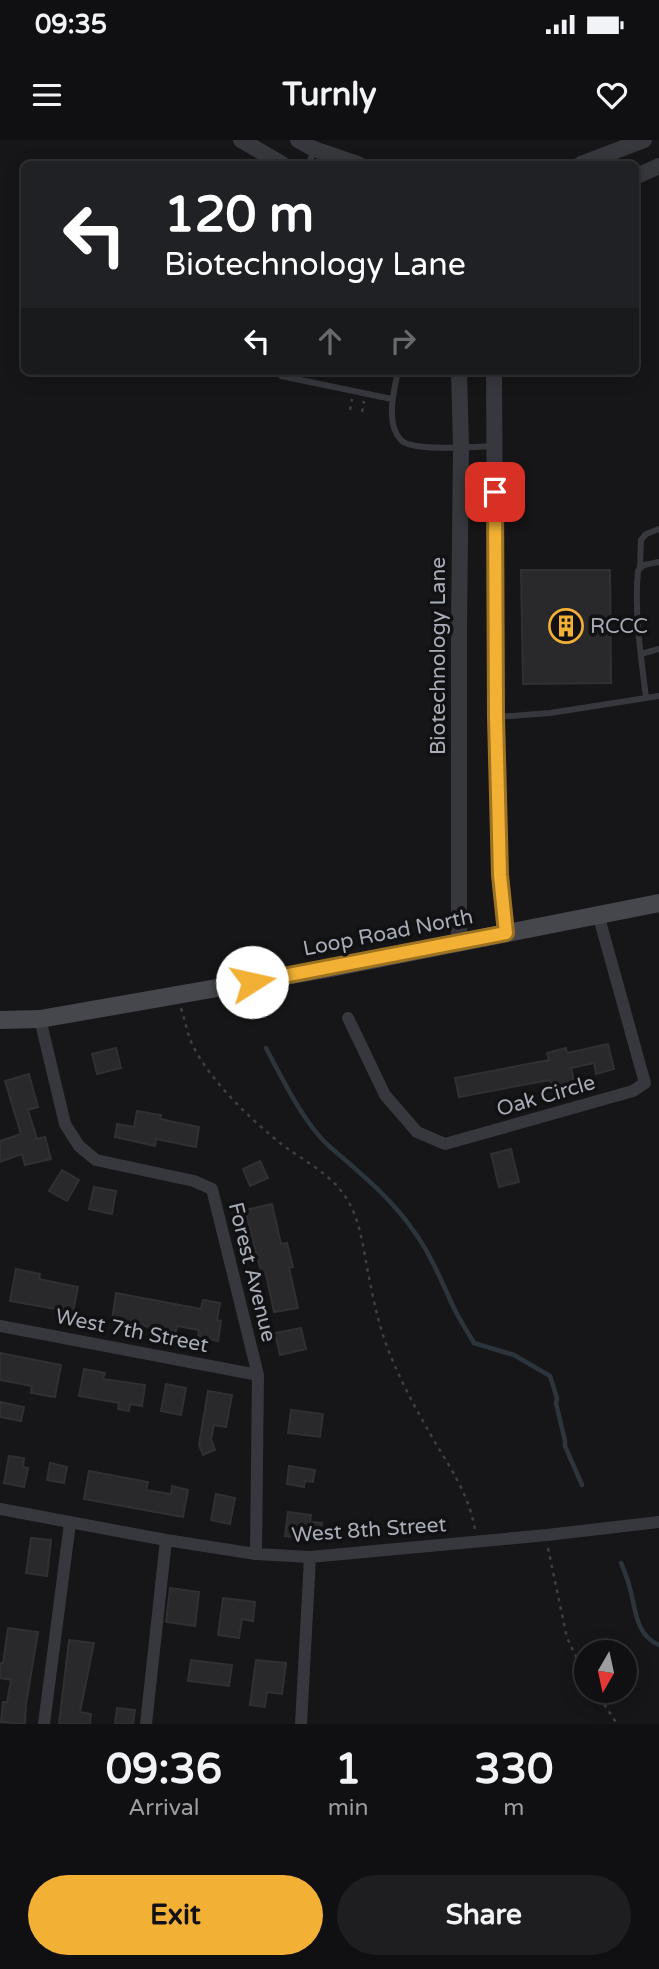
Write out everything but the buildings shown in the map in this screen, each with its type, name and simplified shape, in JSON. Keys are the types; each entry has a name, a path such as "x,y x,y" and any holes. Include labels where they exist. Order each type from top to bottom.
{"main road":[{"name":"Loop Road North","path":"0,1020 40,1019 326,969 659,903"}],"street":[{"path":"241,140 277,161"},
{"path":"298,140 311,157 338,161"},
{"path":"589,161 644,140"},
{"path":"639,175 659,166"},
{"name":"Biotechnology Lane","path":"459,375 459,942"},
{"path":"494,375 496,717 500,875 506,933"},
{"name":"Oak Circle","path":"348,1018 384,1095 417,1132 445,1144 633,1091 645,1083 597,914"},
{"name":"Forest Avenue","path":"40,1019 65,1124 79,1146 96,1160 194,1181 212,1189 258,1375 256,1554"},
{"name":"West 7th Street","path":"0,1326 258,1375"},
{"name":"West 8th Street","path":"0,1509 70,1524 256,1554 310,1557 659,1522"},
{"path":"44,1724 70,1524"},
{"path":"146,1724 166,1540"},
{"path":"301,1724 310,1557"}],"lane":[{"path":"281,375 392,399"},
{"path":"397,375 392,399 392,417 402,442 411,446 427,447 495,446"},
{"path":"646,698 637,596 638,571 641,540 646,534 659,529"},
{"path":"640,567 659,562"},
{"path":"641,654 659,649"},
{"path":"496,717 550,713 659,696"}],"path":[{"path":"178,995 188,1034 196,1051 230,1096 283,1145 333,1182 351,1205 385,1342 406,1391 460,1484 475,1528"},
{"path":"547,1535 563,1626 574,1654"},
{"path":"603,1703 617,1724"}],"waterway":[{"path":"266,1048 311,1126 330,1147 385,1196 413,1230 430,1257 455,1311 474,1343 514,1355 550,1376 557,1398 565,1446 582,1485"},
{"path":"621,1563 640,1627 659,1645"}],"place":[{"name":"RCCC","path":"566,626"}],"route":[{"path":"252,982 506,933 500,875 496,717 495,492"}]}
